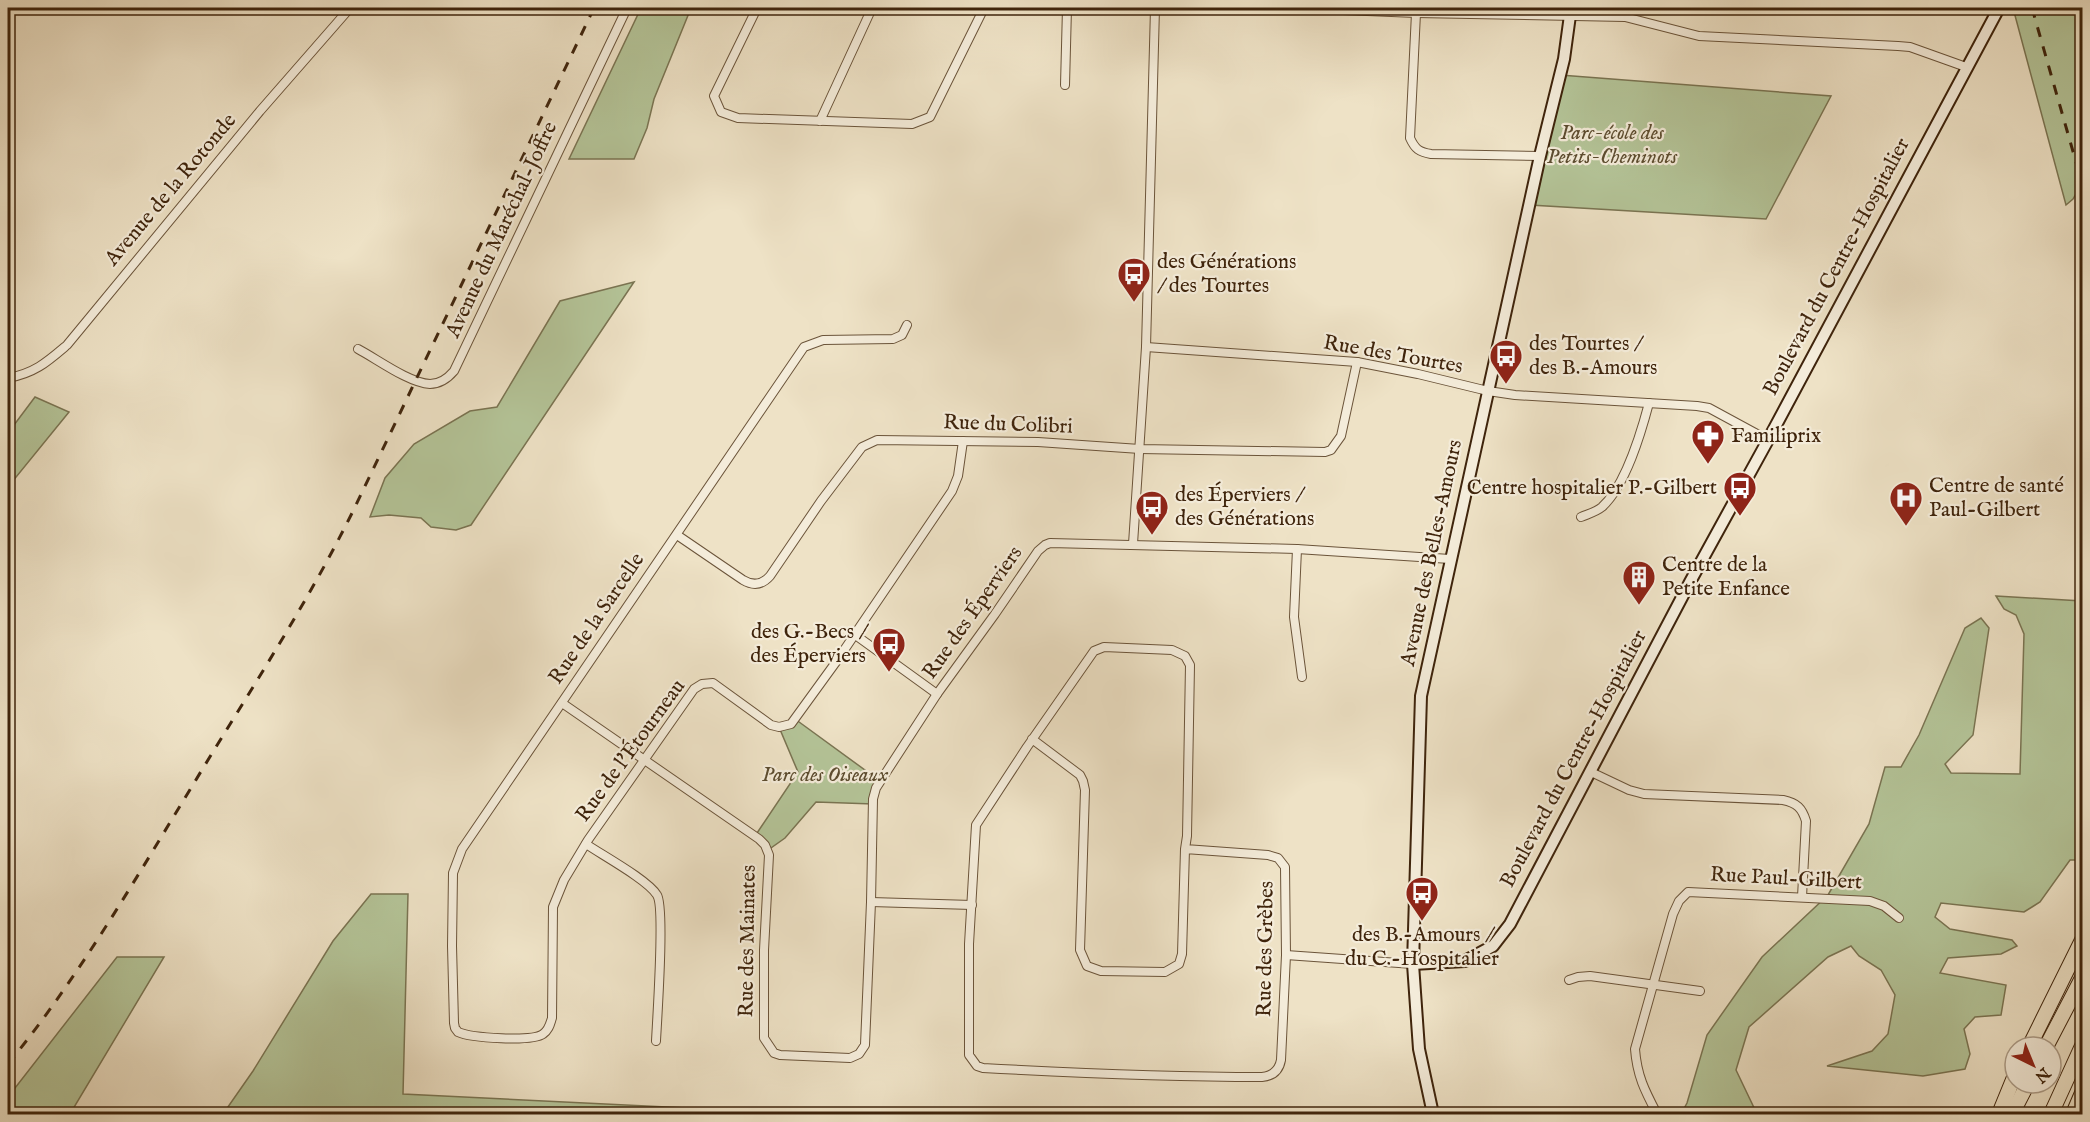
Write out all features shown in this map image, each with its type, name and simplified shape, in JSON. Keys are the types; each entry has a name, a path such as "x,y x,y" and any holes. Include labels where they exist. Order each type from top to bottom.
{"highway":[{"path":"2035,1035 2082,940"},
{"path":"2052,1035 2082,978"},
{"path":"2051,1114 2082,1046"},
{"path":"2073,1114 2082,1093"},
{"path":"1999,1114 2007,1095"},
{"path":"2012,1114 2022,1095"}],"street":[{"name":"Avenue de la Rotonde","path":"8,378 27,374 45,364 67,345 260,111 350,8"},
{"name":"Avenue du Maréchal-Joffre","path":"358,349 423,382 437,383 448,377 454,370 627,8"},
{"path":"757,8 714,96 721,112 738,118 912,124 930,117 984,8"},
{"path":"820,121 872,8"},
{"path":"1065,85 1067,8"},
{"path":"1133,544 1146,347 1155,8"},
{"path":"1294,8 1416,12 1570,11 1625,17 1699,36 1910,47 1966,67"},
{"name":"Boulevard du Centre-Hospitalier","path":"1413,964 1466,960 1493,946 1510,924 1689,582 1768,440 1999,8"},
{"name":"Avenue des Belles-Amours","path":"1433,1114 1419,1049 1413,964 1421,696 1540,156 1564,59 1570,11"},
{"path":"1416,12 1410,138 1414,147 1431,154 1540,156"},
{"name":"Rue de la Sarcelle","path":"458,1032 454,1023 452,946 454,868 462,849 804,347 823,340 893,339 902,335 907,325"},
{"name":"Rue des Tourtes","path":"1146,347 1357,362 1515,395 1697,405 1709,408 1768,440"},
{"name":"Rue du Colibri","path":"677,535 743,580 752,584 760,584 770,576 821,501 862,447 878,440 1038,442 1140,449 1319,452 1331,450 1341,436 1357,362"},
{"path":"1581,517 1603,506 1616,488 1636,449 1649,403"},
{"name":"Rue de l'Étourneau","path":"458,1032 519,1040 536,1038 546,1032 552,1017 553,907 564,880 586,844 694,689 702,684 712,683 771,725 778,727 791,724 952,491 958,476 963,441"},
{"name":"Rue des Éperviers","path":"859,1054 865,1045 874,795 878,784 937,694 1038,551 1045,545 1050,543 1133,544 1297,549 1450,559"},
{"path":"1297,549 1294,617 1302,678"},
{"path":"854,634 937,694"},
{"name":"Rue des Grèbes","path":"1104,646 1172,650 1185,656 1190,665 1185,849 1268,855 1278,858 1285,867 1286,955 1281,1060 1276,1071 1268,1076 1150,1076 977,1066 969,1055 969,944 976,825 1032,739 1098,648 1104,646"},
{"name":"Rue des Mainates","path":"562,703 759,839 768,850 764,950 764,1038 770,1048 780,1055 850,1058 859,1054"},
{"path":"1032,739 1080,775 1083,781 1085,790 1080,950 1087,966 1101,971 1165,972 1179,964 1182,954 1185,849"},
{"path":"1591,772 1629,790 1644,794 1794,802 1803,810 1806,821 1802,897"},
{"path":"586,844 648,886 659,898 656,1041"},
{"name":"Rue Paul-Gilbert","path":"1657,1114 1641,1083 1636,1066 1635,1049 1673,914 1679,901 1688,892 1870,901 1884,906 1899,918"},
{"path":"871,902 972,905"},
{"path":"1286,955 1413,964"},
{"path":"1569,981 1578,977 1590,976 1700,992"}],"green space":[{"path":"641,8 691,8 654,99 647,128 634,159 569,159"},
{"path":"2013,8 2082,8 2082,183 2073,199 2066,205"},
{"name":"Parc-école des Petits-Cheminots","path":"1560,75 1831,96 1766,219 1530,205"},
{"path":"634,282 471,525 456,530 431,527 421,518 389,515 370,517 385,478 414,444 470,411 497,407 560,301"},
{"path":"35,397 69,412 8,487 8,433"},
{"path":"1996,596 2082,601 2082,860 2070,860 2040,902 2024,912 1941,903 1935,917 1950,929 2012,940 2017,946 2001,954 1948,958 1940,973 2006,985 2001,1015 1975,1017 1964,1029 1970,1054 1965,1069 1923,1076 1827,1066 1872,1051 1888,1034 1895,995 1881,970 1859,956 1851,946 1828,957 1749,1027 1736,1070 1757,1114 1681,1114 1687,1103 1707,1035 1762,957 1828,895 1869,824 1885,767 1901,767 1919,735 1965,628 1981,618 1989,628 1973,735 1945,764 1951,773 2020,774 2024,634 2016,615 2004,609"},
{"name":"Parc des Oiseaux","path":"795,719 880,781 873,804 816,802 785,838 768,850 755,836 798,772 779,727"},
{"path":"371,894 408,894 403,1094 807,1114 223,1114 253,1071 333,941"},
{"path":"117,957 164,957 70,1114 8,1114 8,1097"}],"railway":[{"path":"8,1064 59,997 106,927 318,578 355,507 594,8"},
{"path":"2032,8 2082,183"}],"place":[{"name":"des Générations / des Tourtes","path":"1134,303"},
{"name":"des Tourtes / des B.-Amours","path":"1506,385"},
{"name":"Familiprix","path":"1708,465"},
{"name":"Centre hospitalier P.-Gilbert","path":"1740,517"},
{"name":"Centre de santé Paul-Gilbert","path":"1906,527"},
{"name":"des Éperviers / des Générations","path":"1152,536"},
{"name":"Centre de la Petite Enfance","path":"1639,606"},
{"name":"des G.-Becs / des Éperviers","path":"889,673"},
{"name":"des B.-Amours / du C.-Hospitalier","path":"1422,922"}]}
